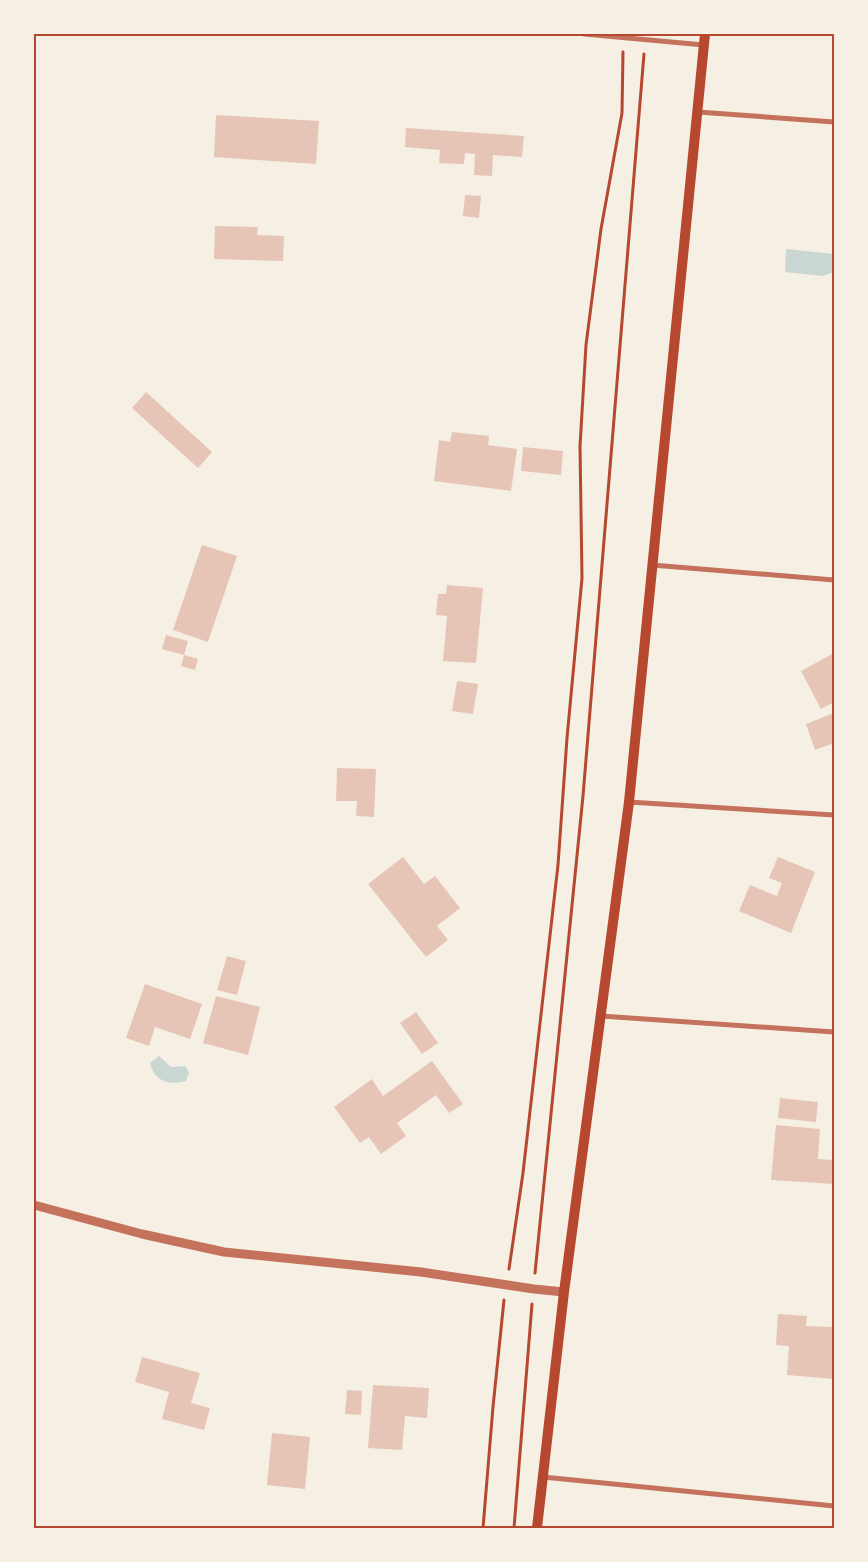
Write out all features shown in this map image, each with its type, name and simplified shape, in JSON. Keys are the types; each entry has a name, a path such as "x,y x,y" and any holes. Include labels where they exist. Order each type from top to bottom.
{"main road":[{"path":"537,1528 564,1292 629,802 705,34"}],"street":[{"path":"584,34 704,45"},
{"path":"698,112 834,122"},
{"path":"652,565 834,580"},
{"path":"629,802 834,815"},
{"path":"601,1016 834,1032"},
{"path":"34,1205 142,1234 224,1252 421,1272 564,1292"},
{"path":"542,1477 834,1506"}],"path":[{"path":"483,1528 506,1285 523,1173 558,865 567,738 582,578 580,446 586,345 601,229 622,113 623,38"},
{"path":"514,1528 534,1289 583,796 645,40"}],"shaded area":[{"path":"786,249 834,254 834,272 823,276 785,272"},
{"path":"159,1056 171,1067 185,1066 189,1072 186,1081 174,1083 163,1081 159,1078 150,1063"}],"building":[{"path":"216,115 319,121 316,164 214,157"},
{"path":"406,128 524,136 522,157 493,155 492,176 474,175 475,154 465,153 464,164 439,163 440,150 405,147"},
{"path":"465,195 481,196 479,218 463,216"},
{"path":"215,226 258,227 257,235 284,236 283,261 214,259"},
{"path":"146,392 212,452 198,468 132,408"},
{"path":"452,432 489,436 488,445 517,449 511,491 434,481 439,440 450,442"},
{"path":"523,447 563,451 561,475 521,471"},
{"path":"202,545 237,556 208,642 173,630"},
{"path":"447,585 483,588 476,663 443,661 447,616 436,615 438,594 446,594"},
{"path":"166,635 188,641 184,655 162,649"},
{"path":"834,653 834,702 821,709 801,671"},
{"path":"184,655 198,659 195,670 181,666"},
{"path":"457,681 478,684 473,714 452,711"},
{"path":"834,713 834,743 815,750 806,724"},
{"path":"337,768 376,769 374,817 356,816 357,801 336,801"},
{"path":"403,857 424,884 435,876 460,908 437,926 448,940 426,957 368,884"},
{"path":"778,857 815,872 791,933 739,911 750,885 777,896 782,883 769,878"},
{"path":"227,956 246,961 237,995 217,990"},
{"path":"145,984 202,1004 190,1039 155,1027 149,1046 126,1038"},
{"path":"216,996 260,1007 248,1055 203,1043"},
{"path":"416,1012 438,1043 422,1054 400,1023"},
{"path":"432,1061 463,1104 449,1113 436,1095 397,1123 406,1136 381,1154 369,1137 360,1143 334,1107 372,1079 383,1096"},
{"path":"780,1098 818,1102 816,1122 778,1118"},
{"path":"776,1125 820,1129 818,1159 834,1160 834,1184 771,1180"},
{"path":"778,1314 807,1316 806,1326 834,1327 834,1379 787,1375 789,1346 776,1345"},
{"path":"142,1357 200,1373 191,1403 210,1408 204,1430 162,1419 169,1392 135,1382"},
{"path":"373,1385 429,1388 427,1418 405,1416 402,1450 368,1448"},
{"path":"347,1390 362,1391 361,1415 345,1414"},
{"path":"272,1433 310,1437 305,1489 267,1485"}]}
